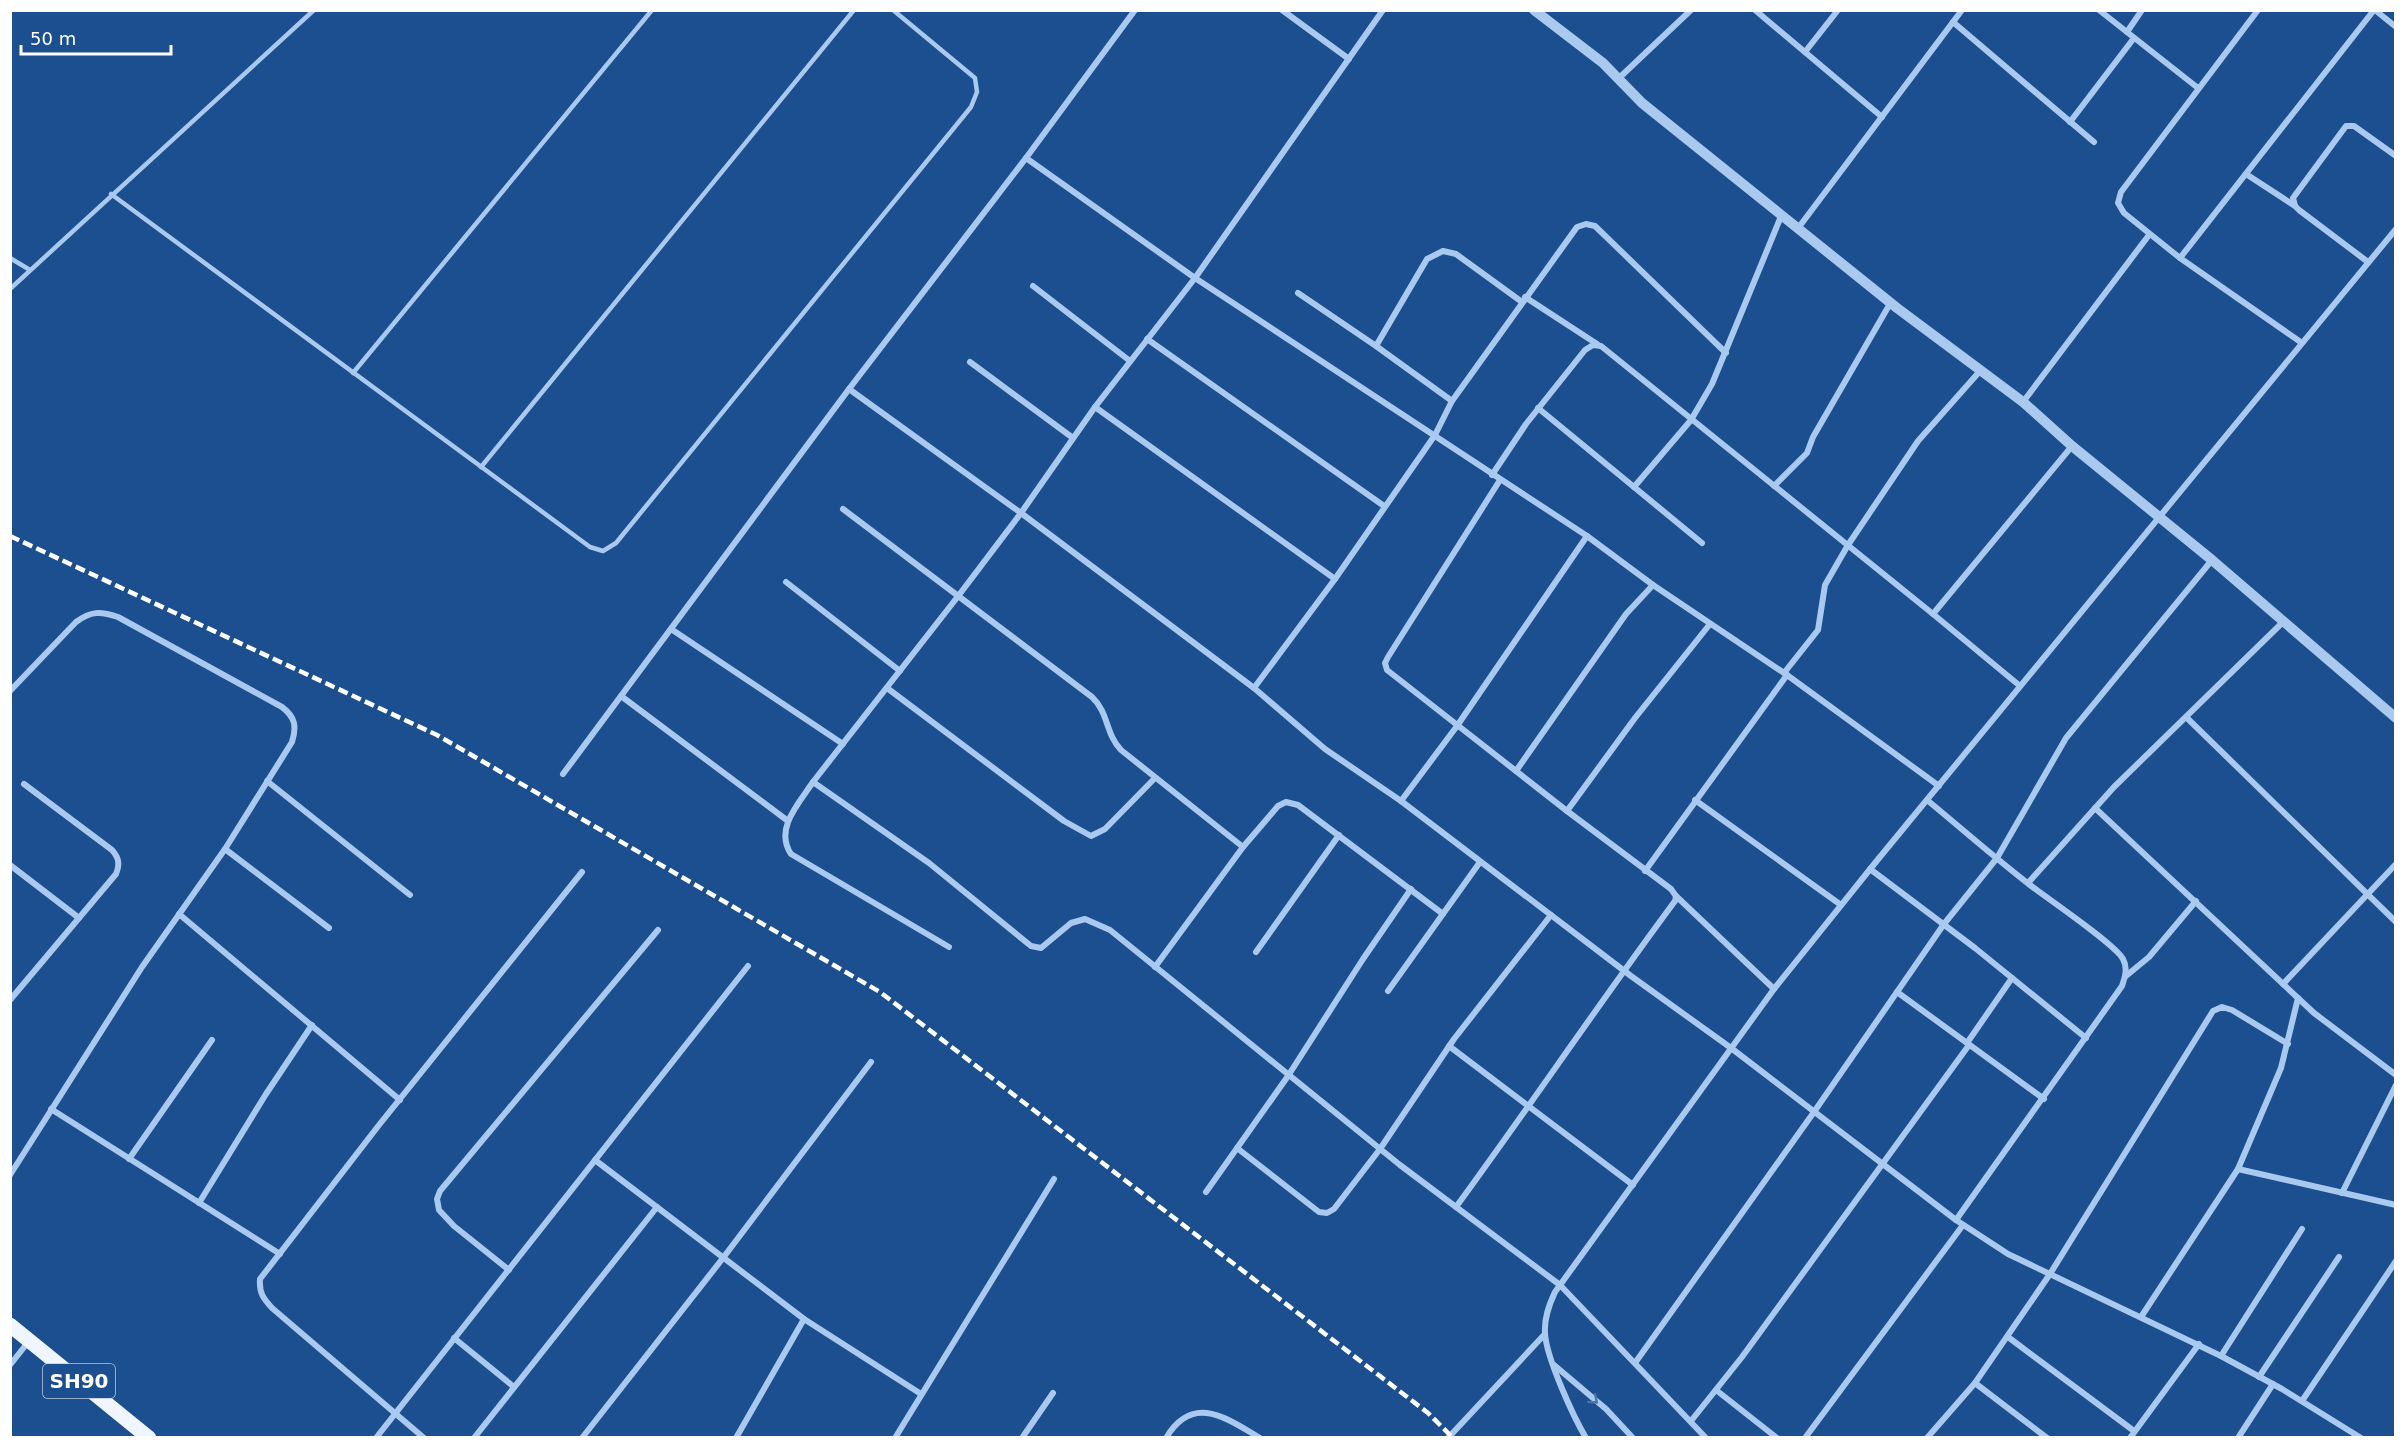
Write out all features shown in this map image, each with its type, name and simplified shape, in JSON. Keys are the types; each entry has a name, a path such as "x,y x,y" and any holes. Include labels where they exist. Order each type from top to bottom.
{"main road":[{"name":"SH90","path":"10,1324 149,1437"}],"street":[{"path":"563,774 1135,10"},
{"path":"1282,10 1349,59"},
{"path":"949,947 791,854 784,844 791,814 813,782 1021,513 1095,407 1195,278 1383,10"},
{"path":"1534,10 1603,63 1642,103 1891,302 2023,402 2072,446 2212,560 2396,718"},
{"path":"1618,79 1691,10"},
{"path":"1755,10 1882,117"},
{"path":"1805,52 1838,10"},
{"path":"1799,227 1962,10"},
{"path":"2099,10 2198,88"},
{"path":"2127,32 2142,10"},
{"path":"2258,10 2118,198 2120,208 2149,235 2302,343"},
{"path":"2180,258 2375,10 2396,27"},
{"path":"1953,22 2094,142"},
{"path":"2070,122 2134,38"},
{"path":"2295,206 2293,198 2295,193 2346,126 2354,126 2396,156"},
{"path":"1026,158 1195,278 1587,536 1653,585 1786,674 1939,786"},
{"path":"2246,174 2295,206 2368,262"},
{"path":"1634,487 1691,420 1712,384 1782,214"},
{"path":"1254,688 1335,579 1435,435 1452,401 1577,227 1591,224 1595,226 1726,353"},
{"path":"1586,1437 1574,1418 1553,1364 1545,1335 1548,1309 1560,1285 1774,989 2157,517 2396,229"},
{"path":"2023,402 2149,235"},
{"path":"1376,346 1423,265 1437,252 1450,251 1456,254 1597,345 1934,614 2020,686"},
{"path":"1034,286 1130,361"},
{"path":"1298,293 1452,401"},
{"path":"1774,486 1807,453 1813,437 1891,302"},
{"path":"1147,339 1384,506"},
{"path":"1492,475 1538,408 1585,350 1589,346 1597,345"},
{"path":"970,362 1073,438"},
{"path":"1645,871 1818,630 1825,585 1848,545 1918,441 1980,371"},
{"path":"849,389 1021,513 1254,688 1325,749 1401,801 1963,1225 2008,1254 2199,1344 2273,1384 2361,1437"},
{"path":"1095,407 1335,579"},
{"path":"1538,408 1702,543"},
{"path":"1934,614 2072,446"},
{"path":"1500,480 1385,663 1387,670 1671,890 1774,989"},
{"path":"843,509 1092,697 1102,708 1115,744 1243,847"},
{"path":"1401,801 1457,726 1587,536"},
{"path":"1635,1363 1814,1112 1944,924 1997,858 2066,738 2212,560"},
{"path":"786,582 900,671"},
{"path":"1516,771 1626,614 1653,585"},
{"path":"10,691 76,622 87,614 96,612 118,616 290,713 296,727 292,742 225,849 142,967 10,1175"},
{"path":"2028,883 2095,808 2283,622"},
{"path":"1567,811 1635,718 1710,624"},
{"path":"671,629 843,744"},
{"path":"887,688 1064,821 1091,836 1105,829 1155,778"},
{"path":"621,696 789,821"},
{"path":"2186,717 2396,922"},
{"path":"267,781 410,895"},
{"path":"813,782 929,862 1030,946 1041,948 1071,923 1085,919 1110,930 1380,1149 1560,1285 1706,1437"},
{"path":"10,1000 116,873 119,861 112,850 24,784"},
{"path":"1695,800 1841,905"},
{"path":"1927,800 2118,953 2126,966 2126,976 2122,986 1956,1220"},
{"path":"1155,967 1243,847 1278,806 1287,802 1298,805 1443,914"},
{"path":"2095,808 2314,1013 2396,1075"},
{"path":"1256,952 1339,835"},
{"path":"225,849 329,928"},
{"path":"1388,991 1480,862"},
{"path":"2283,984 2396,864"},
{"path":"10,865 79,918"},
{"path":"1870,868 2086,1038"},
{"path":"424,1437 263,1298 260,1279 582,872"},
{"path":"1206,1192 1288,1076 1411,889"},
{"path":"1456,1207 1529,1107 1623,970 1675,902 1676,896"},
{"path":"2126,976 2150,957 2196,902"},
{"path":"179,914 400,1100"},
{"path":"1237,1148 1319,1212 1327,1213 1334,1209 1380,1149 1449,1046 1551,915"},
{"path":"509,1270 444,1216 437,1199 440,1191 658,930"},
{"path":"376,1437 748,966"},
{"path":"1691,1421 1882,1164 2012,978"},
{"path":"1897,992 2044,1099"},
{"path":"2141,1317 2238,1169 2281,1068 2298,998"},
{"path":"1927,1437 1975,1383 2050,1274 2213,1011 2222,1007 2232,1010 2288,1044"},
{"path":"199,1203 266,1094 312,1025"},
{"path":"129,1160 212,1040"},
{"path":"1449,1046 1633,1185"},
{"path":"582,1437 723,1258 871,1062"},
{"path":"2342,1193 2396,1085"},
{"path":"51,1109 280,1254"},
{"path":"595,1160 804,1318 921,1394"},
{"path":"2238,1169 2396,1205"},
{"path":"895,1437 1054,1179"},
{"path":"474,1437 657,1207"},
{"path":"1805,1437 1963,1225"},
{"path":"2221,1356 2302,1229"},
{"path":"2259,1377 2339,1257"},
{"path":"2302,1401 2396,1261"},
{"path":"736,1437 804,1318"},
{"path":"1448,1437 1545,1335"},
{"path":"2008,1336 2134,1431"},
{"path":"454,1338 514,1387"},
{"path":"10,1365 30,1340"},
{"path":"2130,1437 2199,1344"},
{"path":"1553,1364 1606,1409 1633,1437"},
{"path":"1975,1383 2047,1437"},
{"path":"2238,1437 2273,1384"},
{"path":"1716,1390 1777,1437"},
{"path":"1022,1437 1053,1393"},
{"path":"1166,1437 1184,1417 1198,1412 1227,1418 1260,1437"}],"lane":[{"path":"10,289 314,10"},
{"path":"353,373 652,10"},
{"path":"481,467 854,10"},
{"path":"111,194 590,547 603,551 616,543 970,107 977,92 975,78 893,10"},
{"path":"10,258 30,270"}],"railway":[{"path":"10,536 437,735 880,992 1428,1413 1453,1438"}]}
